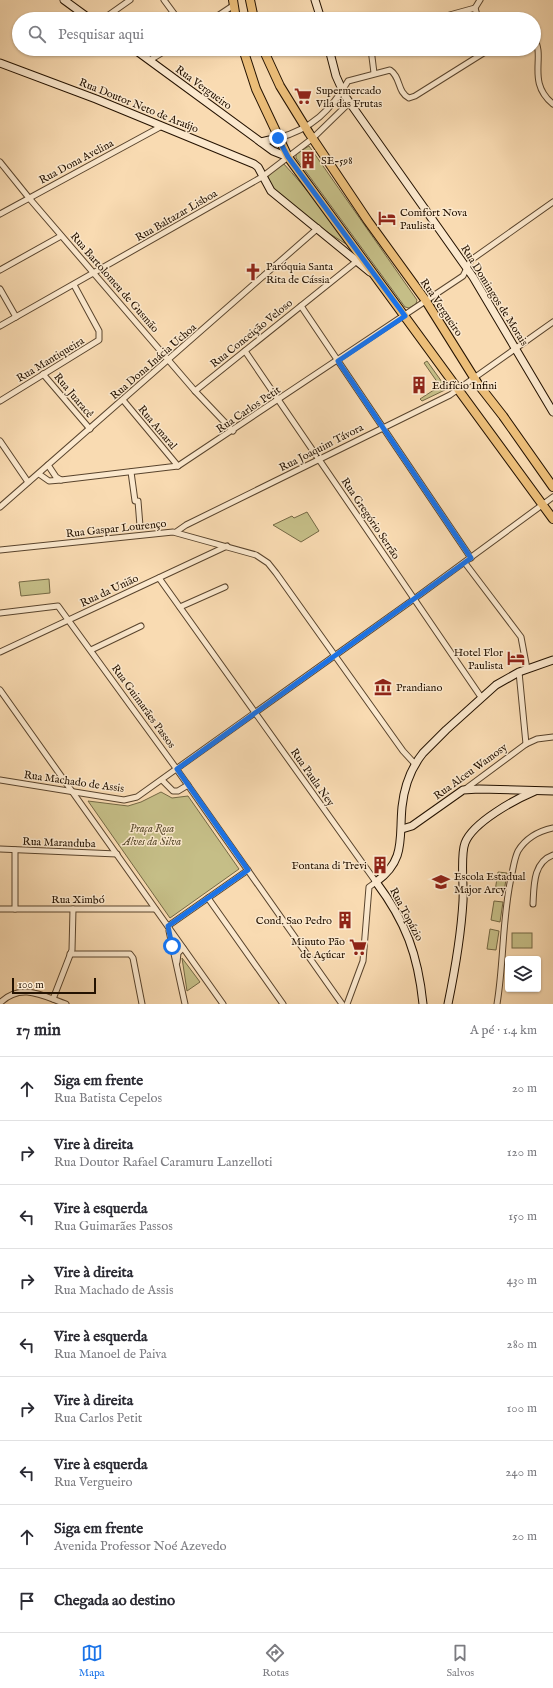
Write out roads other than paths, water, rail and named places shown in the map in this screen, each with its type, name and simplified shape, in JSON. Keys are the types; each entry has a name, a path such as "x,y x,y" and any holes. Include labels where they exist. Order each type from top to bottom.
{"main road":[{"path":"250,0 253,12"},
{"path":"245,56 256,89 288,157 373,274 459,388 553,519"},
{"name":"Rua Vergueiro","path":"266,56 280,86 312,138 368,221 426,301 474,378 553,488"}],"street":[{"path":"64,0 80,12"},
{"path":"113,12 130,0"},
{"path":"164,0 173,12"},
{"path":"315,0 319,12"},
{"path":"460,12 475,8 480,0"},
{"path":"222,12 233,3"},
{"path":"475,8 476,12"},
{"name":"Rua Vergueiro","path":"144,56 272,151 288,157"},
{"path":"150,60 157,56"},
{"name":"Rua Domingos de Morais","path":"331,56 342,91 349,103 467,268 553,412"},
{"path":"372,56 374,73"},
{"path":"261,142 278,138 306,128 336,100 348,81 390,70 394,72 401,92 409,98 415,96 479,56"},
{"path":"538,56 538,78 544,94 553,104"},
{"name":"Rua Doutor Neto de Araújo","path":"0,63 162,126 254,164 258,167 262,178 271,191 318,228"},
{"name":"Rua Baltazar Lisboa","path":"0,326 262,178 312,138 349,103"},
{"name":"Rua Dona Avelina","path":"0,214 162,126"},
{"name":"Rua Bartolomeu de Gusmão","path":"0,162 61,236 170,360 195,391 233,431"},
{"name":"Rua Carlos Petit","path":"38,474 48,480 61,480 178,466 338,361 463,276 471,260 553,202"},
{"path":"318,228 373,274"},
{"name":"Rua Dona Inácia Uchoa","path":"0,507 170,360 318,228"},
{"path":"0,270 61,236"},
{"name":"Rua Conceição Veloso","path":"195,391 357,261"},
{"name":"Rua Mantiqueira","path":"0,401 99,340 99,331 74,285"},
{"path":"0,289 16,317"},
{"path":"301,306 471,558"},
{"name":"Rua Joaquim Távora","path":"176,532 179,529 383,427 450,395 553,322"},
{"name":"Rua Gregório Serrão","path":"245,351 481,697"},
{"name":"Rua Juaracê","path":"43,374 90,429"},
{"name":"Rua Amaral","path":"123,400 178,466"},
{"path":"0,441 28,482"},
{"path":"48,466 56,477 61,480"},
{"path":"131,472 135,501 138,501 140,526"},
{"name":"Rua Machado de Assis","path":"0,780 130,800 162,780 256,713 544,506 553,497"},
{"name":"Rua Gaspar Lourenço","path":"0,550 176,532 256,555 268,563 402,751 415,764"},
{"name":"Rua da União","path":"0,652 227,546"},
{"path":"465,563 520,636 527,669"},
{"name":"Rua Paula Ney","path":"159,578 376,882"},
{"path":"180,606 225,587"},
{"name":"Rua Guimarães Passos","path":"0,612 58,606 177,769 342,1004"},
{"path":"91,650 141,626"},
{"path":"346,1004 363,961 369,887 386,875 394,862 402,841 404,797 415,764 435,740 496,685 519,672 553,660"},
{"path":"519,672 526,744"},
{"path":"0,690 223,1004"},
{"name":"Rua Alceu Wamosy","path":"402,829 412,826 526,744 553,737"},
{"path":"162,780 172,791 178,791 188,785"},
{"path":"463,790 553,791"},
{"path":"448,1004 458,950 463,902 464,843 470,834 482,823 512,802 535,791"},
{"path":"497,1004 506,904 517,854 531,838 540,831 553,828"},
{"name":"Rua Maranduba","path":"0,849 117,854"},
{"path":"14,850 15,909"},
{"path":"533,904 537,870 543,860 553,855"},
{"path":"168,927 248,870"},
{"name":"Rua Topázio","path":"376,882 407,933 417,961 423,1004"},
{"path":"208,898 283,1004"},
{"name":"Rua Ximbó","path":"0,909 155,909"},
{"path":"54,999 70,954 73,909"},
{"path":"168,927 184,1004"},
{"path":"177,965 178,953 183,948"},
{"path":"70,954 130,954 133,958 142,1004"},
{"path":"0,1003 15,992 30,991 66,1004"}],"place":[{"name":"Supermercado Vila das Frutas","path":"303,96"},
{"name":"SE-598","path":"308,160"},
{"name":"Comfort Nova Paulista","path":"387,218"},
{"name":"Paróquia Santa Rita de Cássia","path":"253,272"},
{"name":"Edifício Infini","path":"419,385"},
{"name":"Hotel Flor Paulista","path":"516,658"},
{"name":"Prandiano","path":"383,687"},
{"name":"Fontana di Trevi","path":"380,865"},
{"name":"Escola Estadual Major Arcy","path":"441,882"},
{"name":"Cond. Sao Pedro","path":"345,920"},
{"name":"Minuto Pão de Açúcar","path":"358,947"}],"park label":[{"name":"Praça Rosa Alves da Silva","path":"152,834"}]}
